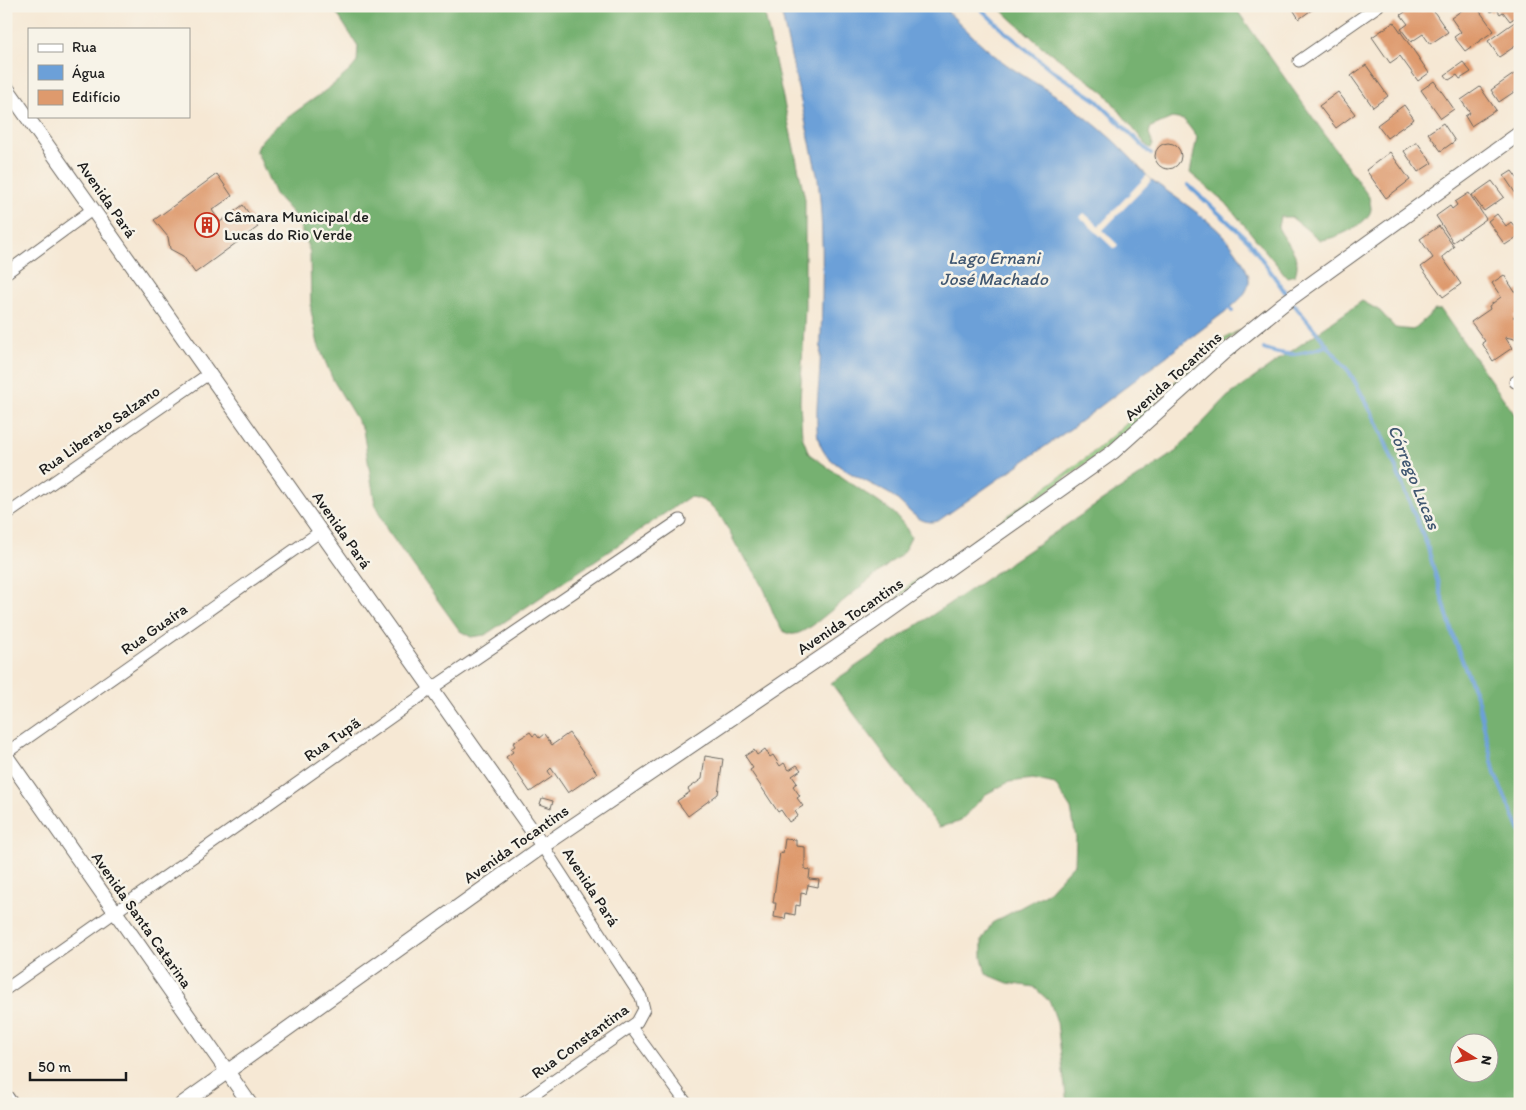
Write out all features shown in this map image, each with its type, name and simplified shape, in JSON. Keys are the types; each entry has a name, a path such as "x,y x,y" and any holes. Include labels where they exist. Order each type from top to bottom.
{"street":[{"path":"1299,61 1378,6"},
{"name":"Avenida Pará","path":"6,87 543,846 641,997"},
{"name":"Avenida Tocantins","path":"182,1104 543,846 872,623 1114,452 1223,353 1283,304 1520,133"},
{"path":"6,273 92,209"},
{"name":"Rua Liberato Salzano","path":"6,515 210,373"},
{"name":"Rua Tupã","path":"6,989 431,689 680,520"},
{"name":"Rua Guaíra","path":"6,754 321,530"},
{"name":"Avenida Santa Catarina","path":"6,754 250,1104"},
{"name":"Rua Constantina","path":"521,1104 631,1027 643,1014 644,1003 641,997"},
{"path":"631,1027 687,1104"},
{"path":"6,1097 11,1104"}],"green space":[{"path":"332,6 763,6 805,199 805,307 800,402 802,436 809,454 894,513 911,537 904,552 812,626 800,633 790,634 779,626 762,584 739,550 720,516 707,503 689,497 485,635 471,637 460,631 387,530 375,504 363,430 333,380 318,344 311,311 310,252 296,217 275,194 256,150 262,140 272,130 334,84 357,62 358,46"},
{"path":"997,6 1234,6 1369,197 1371,209 1369,215 1350,230 1320,240 1291,217 1280,217 1278,227 1297,261 1295,275 1287,277 1226,203 1190,173 1197,137 1184,120 1172,118 1151,127 1149,133 1153,145 1151,148 1148,147 1104,92 1040,45"},
{"path":"1362,301 1380,311 1395,328 1413,330 1435,310 1441,310 1520,422 1520,1104 1067,1104 1057,1022 1050,1002 1034,987 1008,983 986,974 982,957 982,940 992,923 1047,893 1075,863 1076,838 1071,809 1055,784 1033,779 1009,782 986,794 959,822 939,827 831,683 1175,452 1227,397"},
{"path":"1240,330 1172,386 1132,426 1093,458 945,566 896,598 909,585 943,563 1090,455 1227,337"}],"water":[{"name":"Lago Ernani José Machado","path":"780,6 942,6 994,55 1086,117 1115,142 1149,177 1220,232 1241,258 1248,274 1249,284 1245,293 1230,308 1073,427 938,521 924,521 918,518 891,495 837,465 824,452 819,440 817,412 820,366 822,225 818,179"}],"pier":[{"path":"1147,175 1152,180 1103,230 1118,245 1114,249 1080,217 1084,213 1099,226"}],"building":[{"path":"1291,6 1317,6 1299,19"},
{"path":"1413,6 1417,6 1421,12 1430,6 1448,32 1430,44 1423,34 1411,42 1401,29 1408,24 1401,15"},
{"path":"1468,6 1476,6 1494,31 1465,51 1454,37 1461,32 1451,18"},
{"path":"1487,6 1520,6 1520,14 1510,21 1503,12 1500,14 1496,8 1491,12"},
{"path":"1520,18 1520,43 1499,57 1488,41"},
{"path":"1394,22 1429,73 1418,81 1400,56 1390,63 1372,37"},
{"path":"1463,62 1471,72 1460,79 1457,75 1449,80 1445,75"},
{"path":"1366,65 1388,96 1373,107 1351,76"},
{"path":"1514,74 1520,81 1520,88 1499,102 1491,90"},
{"path":"1434,81 1454,109 1441,118 1421,90"},
{"path":"1480,87 1496,110 1471,126 1465,116 1470,113 1461,100"},
{"path":"1338,92 1355,114 1336,128 1319,106"},
{"path":"1404,105 1414,119 1387,138 1377,125"},
{"path":"1443,123 1455,141 1441,151 1428,133"},
{"path":"1417,142 1432,163 1418,172 1404,151"},
{"path":"1168,143 1177,147 1181,156 1177,165 1168,169 1159,165 1155,156 1159,147"},
{"path":"1390,152 1410,180 1386,198 1366,170"},
{"path":"1512,171 1520,182 1520,200 1504,176"},
{"name":"Câmara Municipal de Lucas do Rio Verde","path":"217,174 232,196 212,210 220,222 243,205 258,227 195,273 183,256 170,249 168,237 154,220"},
{"path":"1492,181 1504,197 1484,211 1472,195"},
{"path":"1469,193 1486,219 1453,242 1436,216 1450,206 1452,209 1457,205 1455,202"},
{"path":"1497,214 1506,226 1511,222 1515,227 1520,224 1520,235 1505,245 1488,221"},
{"path":"1439,226 1454,247 1442,257 1461,284 1443,297 1421,267 1433,258 1420,239"},
{"path":"1504,275 1515,292 1520,290 1520,312 1513,317 1519,318 1515,339 1505,337 1512,348 1493,361 1482,343 1485,341 1471,322 1490,309 1489,306 1501,297 1492,283"},
{"path":"530,732 533,736 536,734 539,738 544,734 552,745 569,733 597,773 568,793 551,768 548,771 552,777 530,792 506,757 513,752 511,749 515,746 513,743"},
{"path":"765,749 770,757 773,755 780,766 784,763 789,770 797,765 801,770 792,776 797,783 793,786 800,796 797,798 803,806 795,811 798,816 789,822 781,810 778,812 750,770 753,768 745,756 754,750 757,755"},
{"path":"705,756 723,759 718,794 688,816 677,801 690,792 688,789 702,779"},
{"path":"542,798 553,801 551,808 540,804"},
{"path":"785,839 796,840 796,846 805,847 805,869 810,870 809,879 819,880 818,887 808,885 806,894 801,893 800,906 796,905 795,915 786,913 785,919 774,917 776,903 773,903 780,852 783,853"}],"waterway":[{"path":"978,6 1004,31 1053,71 1096,100 1151,154"},
{"name":"Córrego Lucas","path":"1188,185 1248,240 1288,296"},
{"name":"Córrego Lucas","path":"1292,302 1350,373 1378,424 1427,545 1454,639 1478,701 1495,774 1520,831"},
{"path":"1264,349 1273,352 1296,354 1327,346"}],"place":[{"name":"Câmara Municipal de Lucas do Rio Verde","path":"207,225"}]}
